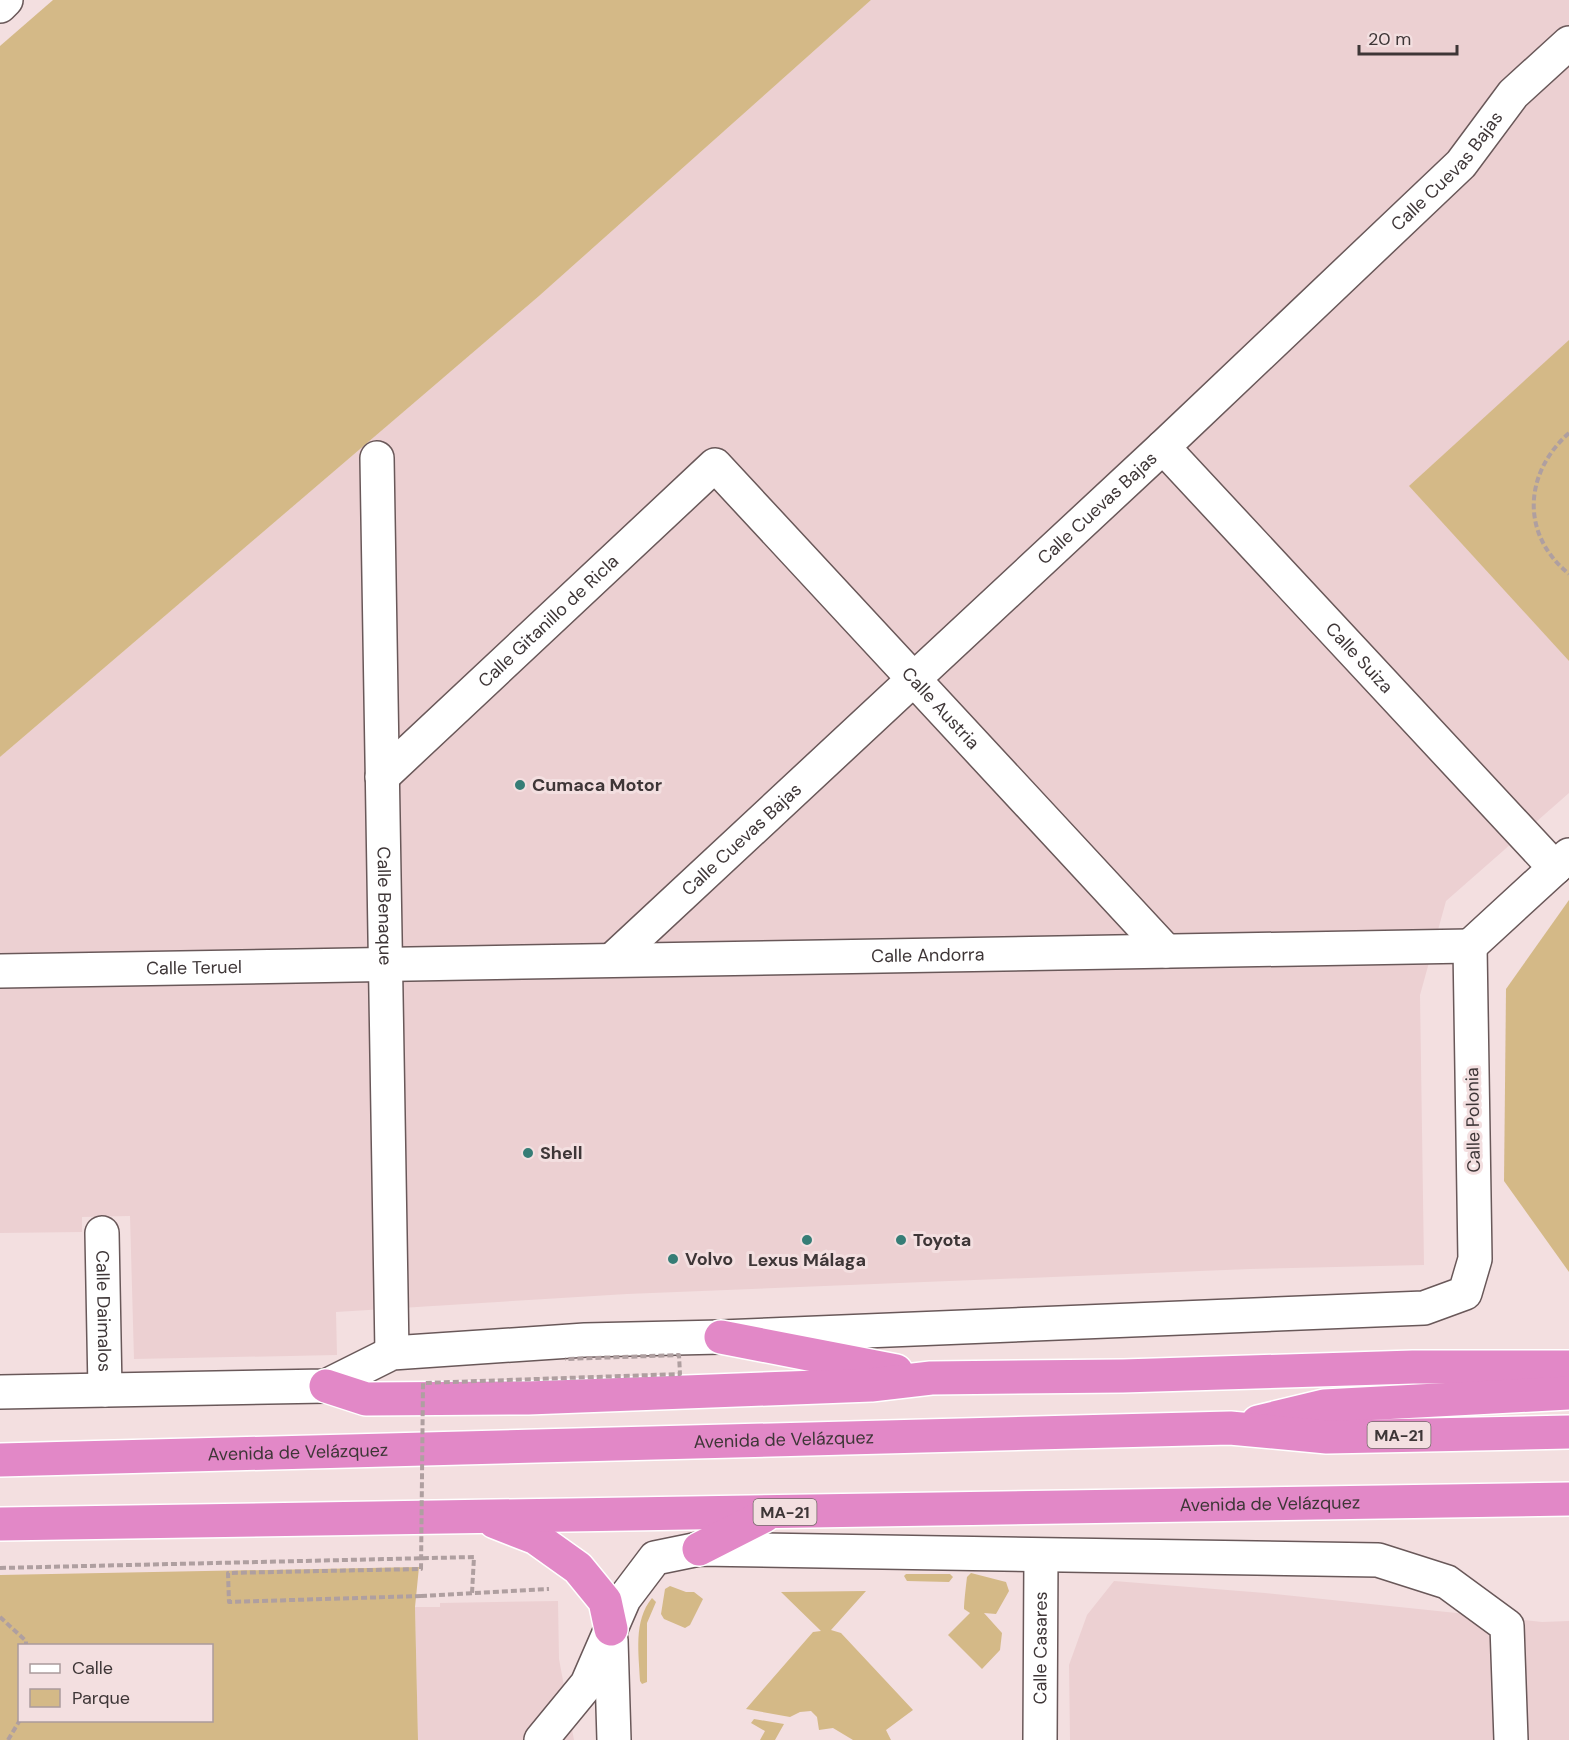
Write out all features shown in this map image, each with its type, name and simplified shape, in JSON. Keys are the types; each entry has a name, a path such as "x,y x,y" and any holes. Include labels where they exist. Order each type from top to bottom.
{"highway":[{"path":"721,1337 931,1378"},
{"path":"326,1386 366,1399 516,1398 871,1385 931,1378 1123,1376 1413,1367 1569,1367"},
{"path":"1230,1428 1324,1406 1569,1393"},
{"name":"Avenida de Velázquez","path":"0,1460 1230,1428 1327,1437 1569,1432"},
{"name":"Avenida de Velázquez","path":"0,1524 1569,1499"},
{"path":"699,1549 772,1512"},
{"path":"483,1517 536,1538 578,1568 605,1601 611,1629"}],"street":[{"path":"0,6 6,0"},
{"name":"Calle Cuevas Bajas","path":"612,960 1162,447 1461,164 1513,94 1569,43"},
{"name":"Calle Suiza","path":"1162,447 1562,861"},
{"name":"Calle Benaque","path":"377,458 392,1353"},
{"name":"Calle Austria","path":"715,465 1166,951"},
{"name":"Calle Gitanillo de Ricla","path":"382,777 715,465"},
{"path":"1470,946 1562,861"},
{"name":"Calle Andorra","path":"386,964 1470,946"},
{"name":"Calle Polonia","path":"721,1337 1424,1308 1466,1293 1475,1259 1470,946"},
{"name":"Calle Teruel","path":"0,971 386,964"},
{"name":"Calle Daimalos","path":"102,1233 105,1390"},
{"path":"0,1392 326,1386 392,1353 585,1340 721,1337"},
{"path":"541,1740 587,1684 624,1599 655,1558 699,1549 1378,1560 1446,1582 1507,1626 1511,1740"},
{"name":"Calle Casares","path":"1040,1740 1041,1556"},
{"path":"611,1629 614,1740"}],"path":[{"path":"1569,433 1554,446 1542,465 1535,486 1533,507 1537,529 1546,549 1569,574"},
{"path":"553,1589 229,1602 228,1573 421,1569 423,1383 680,1374 679,1355 565,1359"},
{"path":"0,1568 474,1557 471,1593"},
{"path":"0,1617 26,1641 26,1644"},
{"path":"8,1740 19,1722"}],"shaded area":[{"path":"871,0 1569,0 1569,793 1446,901 1420,995 1424,1265 1250,1269 627,1294 336,1312 337,1355 134,1359 130,1216 82,1217 82,1232 0,1233 0,757 539,296"},
{"path":"1114,1581 1265,1593 1542,1622 1569,1621 1569,1740 1070,1740 1069,1665 1087,1615"},
{"path":"558,1601 559,1659 574,1740 418,1740 415,1607 440,1607 440,1603"}],"green space":[{"path":"53,0 871,0 539,296 0,757 0,46"},
{"path":"1569,340 1569,661 1409,486"},
{"path":"1569,900 1569,1272 1504,1181 1506,989"},
{"path":"419,1567 415,1607 418,1740 0,1740 0,1575"},
{"path":"971,1573 1006,1582 1009,1591 996,1614 984,1613 1002,1633 1000,1650 982,1669 948,1635 970,1613 964,1609 967,1577"},
{"path":"906,1574 950,1574 953,1577 949,1582 907,1581 904,1576"},
{"path":"670,1586 686,1592 694,1592 703,1599 690,1625 685,1628 664,1619 661,1614 665,1589"},
{"path":"866,1591 831,1630 841,1633 913,1710 886,1730 891,1740 853,1740 833,1728 819,1730 817,1717 811,1711 800,1712 790,1717 746,1709 813,1632 821,1631 781,1592"},
{"path":"652,1598 656,1602 647,1623 647,1682 642,1684 638,1638 642,1617"},
{"path":"754,1719 784,1724 775,1740 760,1740 765,1731 751,1723"}],"place":[{"name":"Cumaca Motor","path":"520,785"},
{"name":"Shell","path":"528,1153"},
{"name":"Lexus Málaga","path":"807,1240"},
{"name":"Toyota","path":"901,1240"},
{"name":"Volvo","path":"673,1259"}]}
